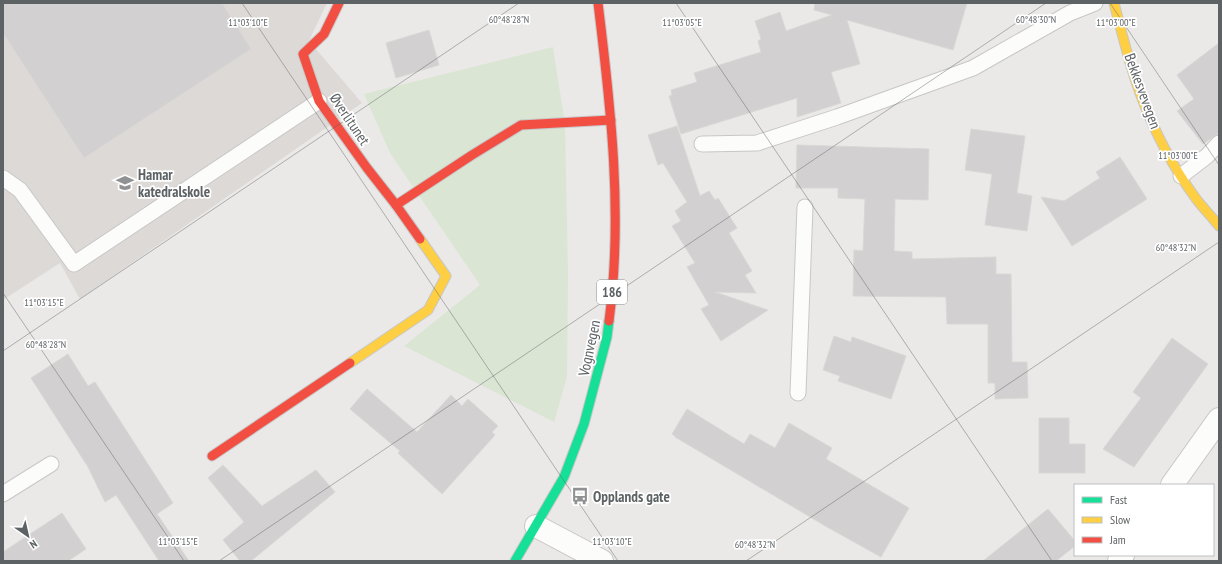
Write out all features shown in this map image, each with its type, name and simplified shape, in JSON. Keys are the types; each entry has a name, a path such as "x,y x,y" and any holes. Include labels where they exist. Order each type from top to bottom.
{"street":[{"name":"Øverlitunet","path":"212,456 428,310 446,276 396,205 367,168 319,101 303,54 324,34 339,3"},
{"name":"Vognvegen","path":"515,561 564,477 584,424 607,337 615,260 615,195 608,84 598,3"},
{"name":"Bekkesvevegen","path":"1114,3 1135,78 1151,120 1172,160 1198,201 1219,226"},
{"path":"396,205 472,154 521,125 611,120"},
{"path":"1173,484 1219,419"},
{"path":"536,526 602,561"}],"lane":[{"path":"702,144 757,143 837,117 972,68 1070,13 1095,3"},
{"path":"3,178 20,190 74,264 319,101"},
{"path":"1182,176 1207,156 1219,143"},
{"path":"798,392 805,207"},
{"path":"3,494 51,464"}],"shaded area":[{"name":"Hamar katedralskole","path":"3,3 327,3 309,41 362,103 80,299 60,263 3,300"}],"green space":[{"path":"553,47 565,124 568,273 567,377 554,422 404,346 480,285 390,153 364,94"}],"building":[{"path":"3,3 222,3 251,49 84,158 3,33"},
{"path":"815,3 967,3 953,50 847,20 860,64 831,72 841,103 797,117 797,98 681,134 669,96 672,95 671,90 697,82 694,73 761,52 758,41 761,39 755,21 780,12 786,31 832,15 814,10"},
{"path":"429,30 439,65 396,78 386,43"},
{"path":"1219,43 1219,133 1203,144 1177,111 1194,99 1177,75"},
{"path":"677,126 700,196 709,191 715,200 718,198 737,228 729,233 752,271 745,275 756,293 715,292 768,310 721,341 701,309 709,305 687,267 695,263 672,226 681,221 675,211 687,202 663,163 658,165 648,135"},
{"path":"971,129 1025,136 1017,193 1032,196 1027,231 985,225 992,174 965,170"},
{"path":"797,145 929,149 928,200 895,199 894,251 912,252 912,259 996,257 996,274 1011,274 1012,362 1027,362 1028,398 995,399 995,383 988,383 988,324 947,324 946,297 853,296 854,250 863,251 865,199 838,198 838,188 796,188"},
{"path":"1120,157 1147,199 1072,246 1041,197 1064,201 1100,178 1096,172"},
{"path":"834,336 851,342 852,337 906,356 891,399 838,381 840,376 823,370"},
{"path":"1172,338 1208,364 1134,467 1103,449 1141,398 1133,392"},
{"path":"68,354 88,386 95,382 173,503 157,514 189,561 159,561 116,495 105,502 88,467 31,378"},
{"path":"367,389 417,432 451,395 462,406 468,399 498,426 492,432 495,435 442,494 398,453 400,451 350,409"},
{"path":"687,409 744,444 750,434 775,448 789,423 832,448 826,459 909,508 881,557 827,527 675,437 672,434"},
{"path":"1039,418 1069,418 1069,444 1085,444 1085,473 1039,473"},
{"path":"223,465 262,506 316,470 335,492 251,561 240,561 223,540 244,522 208,478"},
{"path":"1048,509 1074,540 1074,547 1056,561 983,561"},
{"path":"62,513 86,549 68,561 3,561 3,552"}],"traffic: fast":[{"path":"515,561 564,477 584,424 607,337 609,321"}],"traffic: slow":[{"path":"1114,3 1136,82 1158,135 1189,188 1219,226"},
{"path":"350,363 428,310 446,276 420,239"}],"traffic: jam":[{"path":"339,3 324,34 303,54 319,101 367,168 396,205"},
{"path":"598,3 614,162 615,242 609,321"},
{"path":"420,239 396,205 472,155 521,125 611,120"},
{"path":"212,456 350,363"}],"place":[{"name":"Hamar katedralskole","path":"125,183"},
{"name":"Opplands gate","path":"580,496"}]}
